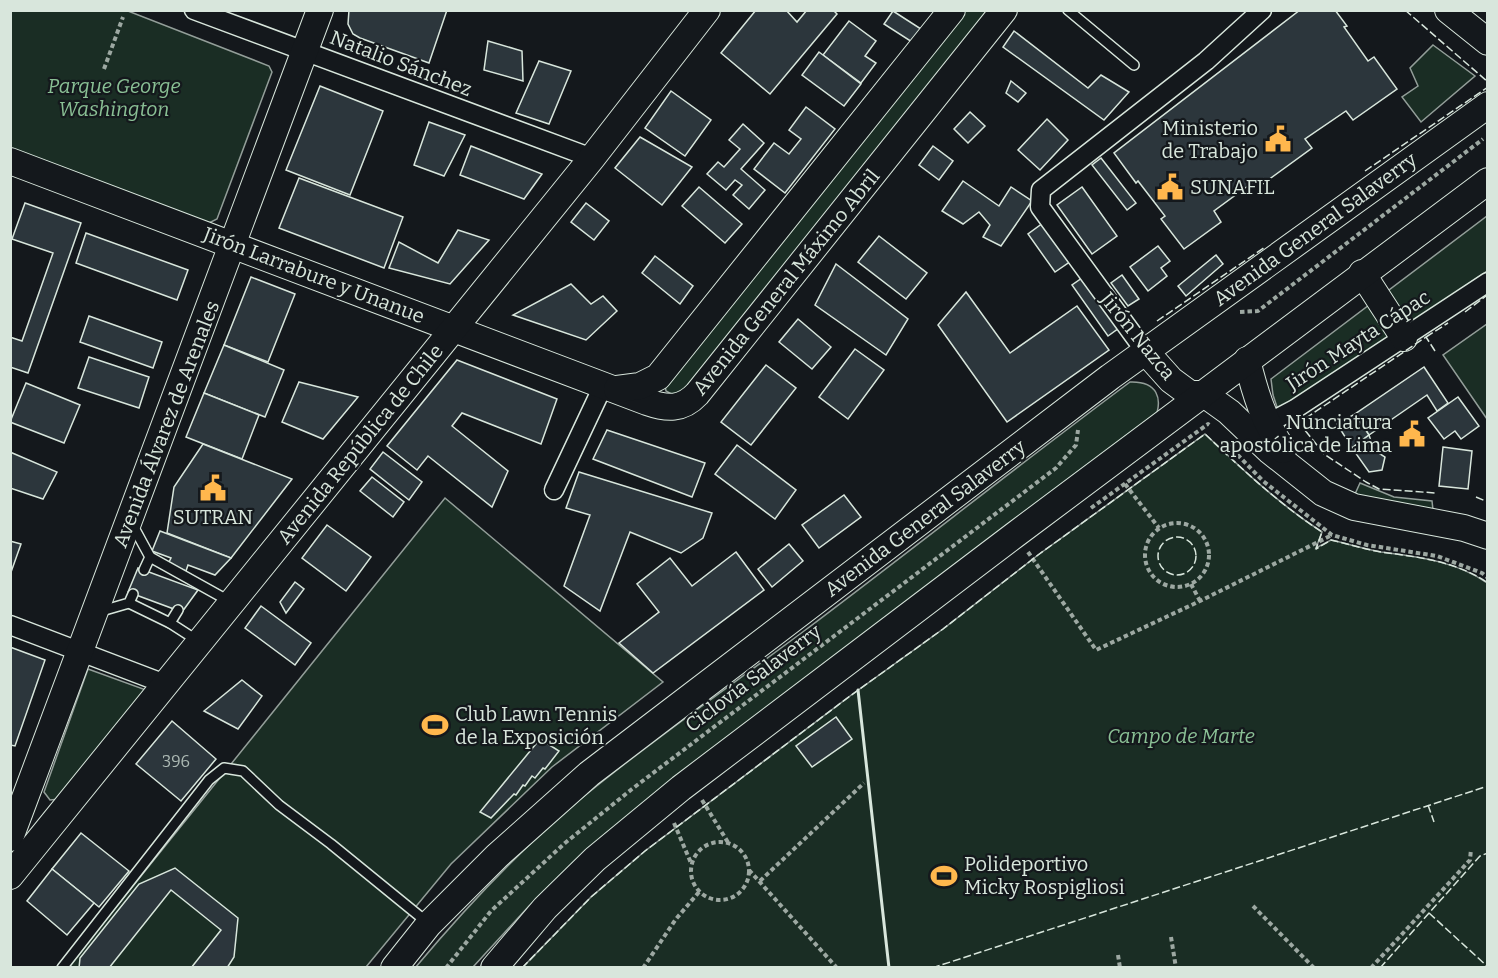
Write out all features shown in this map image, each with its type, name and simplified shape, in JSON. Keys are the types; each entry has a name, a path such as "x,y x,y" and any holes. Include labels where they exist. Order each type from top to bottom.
{"main road":[{"name":"Avenida Álvarez de Arenales","path":"10,838 320,10"},
{"name":"Avenida República de Chile","path":"10,876 592,158 707,10"},
{"name":"Avenida General Máximo Abril","path":"658,377 952,10"},
{"name":"Avenida General Máximo Abril","path":"610,387 665,408 678,407 692,399 1004,10"},
{"path":"1448,10 1488,42"},
{"name":"Avenida General Salaverry","path":"394,968 429,924 497,856 588,774 1145,351 1488,105"},
{"name":"Jirón Larrabure y Unanue","path":"10,161 610,387"},
{"path":"494,968 545,908 595,859 681,788 1362,273 1488,181"},
{"path":"1362,273 1404,338"},
{"name":"Jirón Nazca","path":"1145,351 1171,381 1190,394 1204,394 1259,428 1299,473 1323,493 1354,507 1464,528 1488,536"},
{"name":"Jirón Nazca","path":"1247,360 1255,394 1259,428"},
{"path":"610,387 640,386 658,377 666,393 683,400 692,399"}],"street":[{"name":"Natalio Sánchez","path":"194,10 592,158"},
{"name":"Jirón Nazca","path":"1145,351 1040,207 1041,190 1206,61 1262,10"},
{"name":"Jirón Mayta Cápac","path":"1259,428 1295,409 1488,282"},
{"path":"554,490 610,387"},
{"path":"10,625 165,684"}],"lane":[{"path":"1068,10 1134,65"},
{"path":"130,520 150,558 194,586 231,602"},
{"path":"144,570 150,558"},
{"path":"95,612 131,598 199,642"},
{"path":"170,623 178,610"},
{"path":"62,968 209,780 224,768 243,771 279,805 339,850 429,924"}],"path":[{"path":"104,69 123,17"},
{"path":"1258,310 1488,135"},
{"name":"Ciclovía Salaverry","path":"446,968 491,911 590,822 1056,468 1076,445 1079,422"},
{"path":"1125,484 1159,528"},
{"path":"1182,523 1193,527 1208,544 1207,568 1201,578 1191,585 1178,588 1164,585 1153,577 1146,565 1144,551 1149,538 1159,528 1182,523"},
{"path":"1016,534 1096,650 1332,535"},
{"path":"1191,585 1200,601"},
{"path":"760,881 864,783"},
{"path":"702,800 729,844 743,854 749,870 837,968"},
{"path":"673,821 691,863 693,883 707,898 727,900 736,896 748,880 749,870"},
{"path":"691,863 695,855 711,843 729,844"},
{"path":"1371,968 1470,860 1471,849"},
{"path":"643,968 676,919 699,892"},
{"path":"1253,906 1314,968"},
{"path":"1171,937 1176,968"},
{"path":"1118,955 1120,968"}],"green space":[{"name":"Parque George Washington","path":"10,11 128,11 269,66 272,72 217,219 209,223 11,152"},
{"path":"960,11 997,11 689,396 675,396 666,391 665,386"},
{"path":"1433,45 1475,76 1421,122 1402,97 1418,86 1410,68"},
{"path":"1487,216 1487,271 1279,413 1271,379"},
{"path":"1487,324 1487,419 1443,355"},
{"path":"1130,382 1147,384 1156,392 1158,405 1154,421 567,869 529,906 473,967 415,968 504,869 577,802"},
{"name":"Campo de Marte","path":"1205,434 1276,498 1322,532 1316,548 1331,540 1375,551 1423,558 1463,570 1487,583 1487,967 522,968 591,897 645,851 850,696 943,629 1038,555"},
{"path":"1360,483 1394,497 1432,501 1433,510 1369,500 1355,494"},
{"name":"Club Lawn Tennis de la Exposición","path":"445,498 663,682 552,767 451,864 366,967 67,968"},
{"path":"88,669 146,690 60,799 50,800 44,792"}],"building":[{"path":"349,10 447,10 429,63 353,34 348,24"},
{"path":"756,10 786,10 797,22 807,10 833,10 837,14 770,94 721,53"},
{"path":"1300,10 1335,10 1368,61 1374,57 1397,89 1353,120 1346,111 1305,139 1312,148 1260,186 1256,180 1214,211 1221,222 1184,249 1161,219 1165,216 1114,153"},
{"path":"893,11 921,29 912,42 884,24"},
{"path":"849,21 876,41 865,56 876,63 861,83 823,55"},
{"path":"1014,31 1088,88 1101,75 1129,92 1104,120 1003,47"},
{"path":"488,41 522,51 523,81 484,70"},
{"path":"819,52 861,84 844,106 802,75"},
{"path":"539,61 571,71 549,124 516,113"},
{"path":"1011,81 1026,93 1018,102 1006,93"},
{"path":"320,86 383,111 350,195 286,170"},
{"path":"671,91 711,120 685,156 645,128"},
{"path":"806,107 835,129 785,193 754,169 774,143 789,154 801,139 789,130"},
{"path":"970,112 985,126 968,143 954,129"},
{"path":"1047,119 1068,140 1040,170 1018,150"},
{"path":"429,122 465,135 444,176 414,165"},
{"path":"743,124 764,143 741,169 765,190 749,209 733,195 742,185 735,180 726,190 707,174 718,162 724,167 740,149 729,140"},
{"path":"640,137 692,167 662,205 615,168"},
{"path":"471,146 542,174 524,199 460,175"},
{"path":"933,146 953,161 939,180 919,165"},
{"path":"1101,158 1136,203 1127,210 1092,165"},
{"path":"299,178 403,217 384,268 279,228"},
{"path":"963,181 999,206 1011,187 1032,201 1001,246 983,237 990,225 979,212 963,224 942,211"},
{"path":"699,187 742,224 725,243 682,206"},
{"path":"1082,187 1117,236 1092,254 1057,205"},
{"path":"25,203 81,223 28,373 10,367 10,337 22,341 53,253 12,239"},
{"path":"586,203 609,221 594,240 571,222"},
{"path":"1043,223 1071,261 1055,272 1028,234"},
{"path":"458,230 489,240 450,284 389,268 399,242 438,263"},
{"path":"86,233 188,270 177,300 76,263"},
{"path":"879,236 927,273 906,299 858,262"},
{"path":"1158,246 1170,261 1161,268 1167,276 1148,291 1130,267"},
{"path":"1216,255 1223,264 1186,296 1178,286"},
{"path":"655,256 693,286 680,304 642,273"},
{"path":"836,264 908,319 886,355 815,305"},
{"path":"1122,275 1139,299 1128,306 1111,283"},
{"path":"251,277 295,294 268,362 224,345"},
{"path":"1082,278 1119,328 1108,336 1072,285"},
{"path":"571,284 591,304 603,296 617,311 586,340 513,315"},
{"path":"966,292 1010,353 1077,306 1109,350 1007,422 938,325"},
{"path":"89,316 162,342 153,368 80,342"},
{"path":"798,319 831,347 812,369 779,342"},
{"path":"224,345 284,370 265,417 204,393"},
{"path":"855,349 884,370 848,419 819,397"},
{"path":"89,357 149,377 139,408 78,388"},
{"path":"457,360 557,399 541,444 462,413 452,426 508,471 492,507 428,456 417,470 387,446"},
{"path":"766,365 796,388 751,445 721,422"},
{"path":"1424,367 1448,403 1437,411 1427,395 1369,435 1355,414"},
{"path":"299,382 358,397 323,439 282,422"},
{"path":"26,383 80,405 64,443 10,422"},
{"path":"204,393 259,415 242,459 186,437"},
{"path":"1458,397 1479,426 1461,439 1455,431 1444,439 1428,418"},
{"path":"1355,414 1369,435 1352,448 1337,424"},
{"path":"607,430 705,463 692,497 593,459"},
{"path":"1369,435 1374,450 1385,457 1382,470 1369,472 1352,448"},
{"path":"203,444 292,479 231,558 167,533 174,487"},
{"path":"737,445 796,490 775,519 715,474"},
{"path":"1443,447 1472,451 1468,489 1439,486"},
{"path":"10,452 57,472 43,499 10,488"},
{"path":"383,452 422,482 409,500 370,469"},
{"path":"579,472 712,513 703,538 681,553 630,532 600,611 564,586 590,515 566,508"},
{"path":"372,477 404,502 393,517 360,491"},
{"path":"844,495 861,517 819,548 802,525"},
{"path":"327,525 371,557 346,591 302,558"},
{"path":"160,531 231,558 215,575 188,565 186,571 168,564 171,558 152,551"},
{"path":"10,541 21,544 10,575"},
{"path":"789,544 803,561 772,587 758,569"},
{"path":"736,552 764,590 653,673 619,643 659,612 637,584 670,558 692,586"},
{"path":"138,568 198,590 182,612 128,592"},
{"path":"295,582 304,589 286,613 280,602"},
{"path":"261,606 311,643 295,665 245,628"},
{"path":"10,647 45,660 15,746 10,745"},
{"path":"242,680 262,696 238,729 204,711"},
{"path":"836,717 852,739 812,767 796,746"},
{"path":"172,721 216,759 181,801 136,764"},
{"path":"540,739 559,751 545,769 543,768 535,778 532,776 525,786 523,785 516,795 514,794 491,818 480,812"},
{"path":"81,833 129,871 99,907 52,869"},
{"path":"175,868 238,918 234,957 227,968 191,968 221,930 171,890 109,968 79,968 80,958 139,884"},
{"path":"52,869 94,903 67,935 27,901"}],"fence":[{"path":"1405,10 1488,82"},
{"path":"1365,171 1488,87"},
{"path":"1157,321 1265,247"},
{"path":"1465,312 1486,296 1488,298"},
{"path":"1426,337 1448,323"},
{"path":"1435,351 1426,337 1303,420 1304,429 1324,454 1366,482 1379,489 1436,493"},
{"path":"522,968 591,897 645,851 850,696 943,629 1038,555 1205,434 1276,498 1322,532 1316,549 1331,540 1375,551 1436,561 1463,570 1488,583"},
{"path":"1476,497 1488,502"},
{"path":"1177,537 1190,543 1196,556 1190,569 1177,575 1164,569 1158,556 1164,543 1177,537"},
{"path":"932,968 1488,786"},
{"path":"1428,805 1434,822"},
{"path":"1380,968 1480,856 1488,853"},
{"path":"1429,913 1488,967"}],"wall":[{"path":"858,690 889,968"}],"place":[{"name":"Ministerio de Trabajo","path":"1278,139"},
{"name":"SUNAFIL","path":"1170,187"},
{"name":"Nunciatura apostólica de Lima","path":"1412,434"},
{"name":"SUTRAN","path":"213,488"},
{"name":"Club Lawn Tennis de la Exposición","path":"435,725"},
{"name":"Polideportivo Micky Rospigliosi","path":"944,876"}]}
